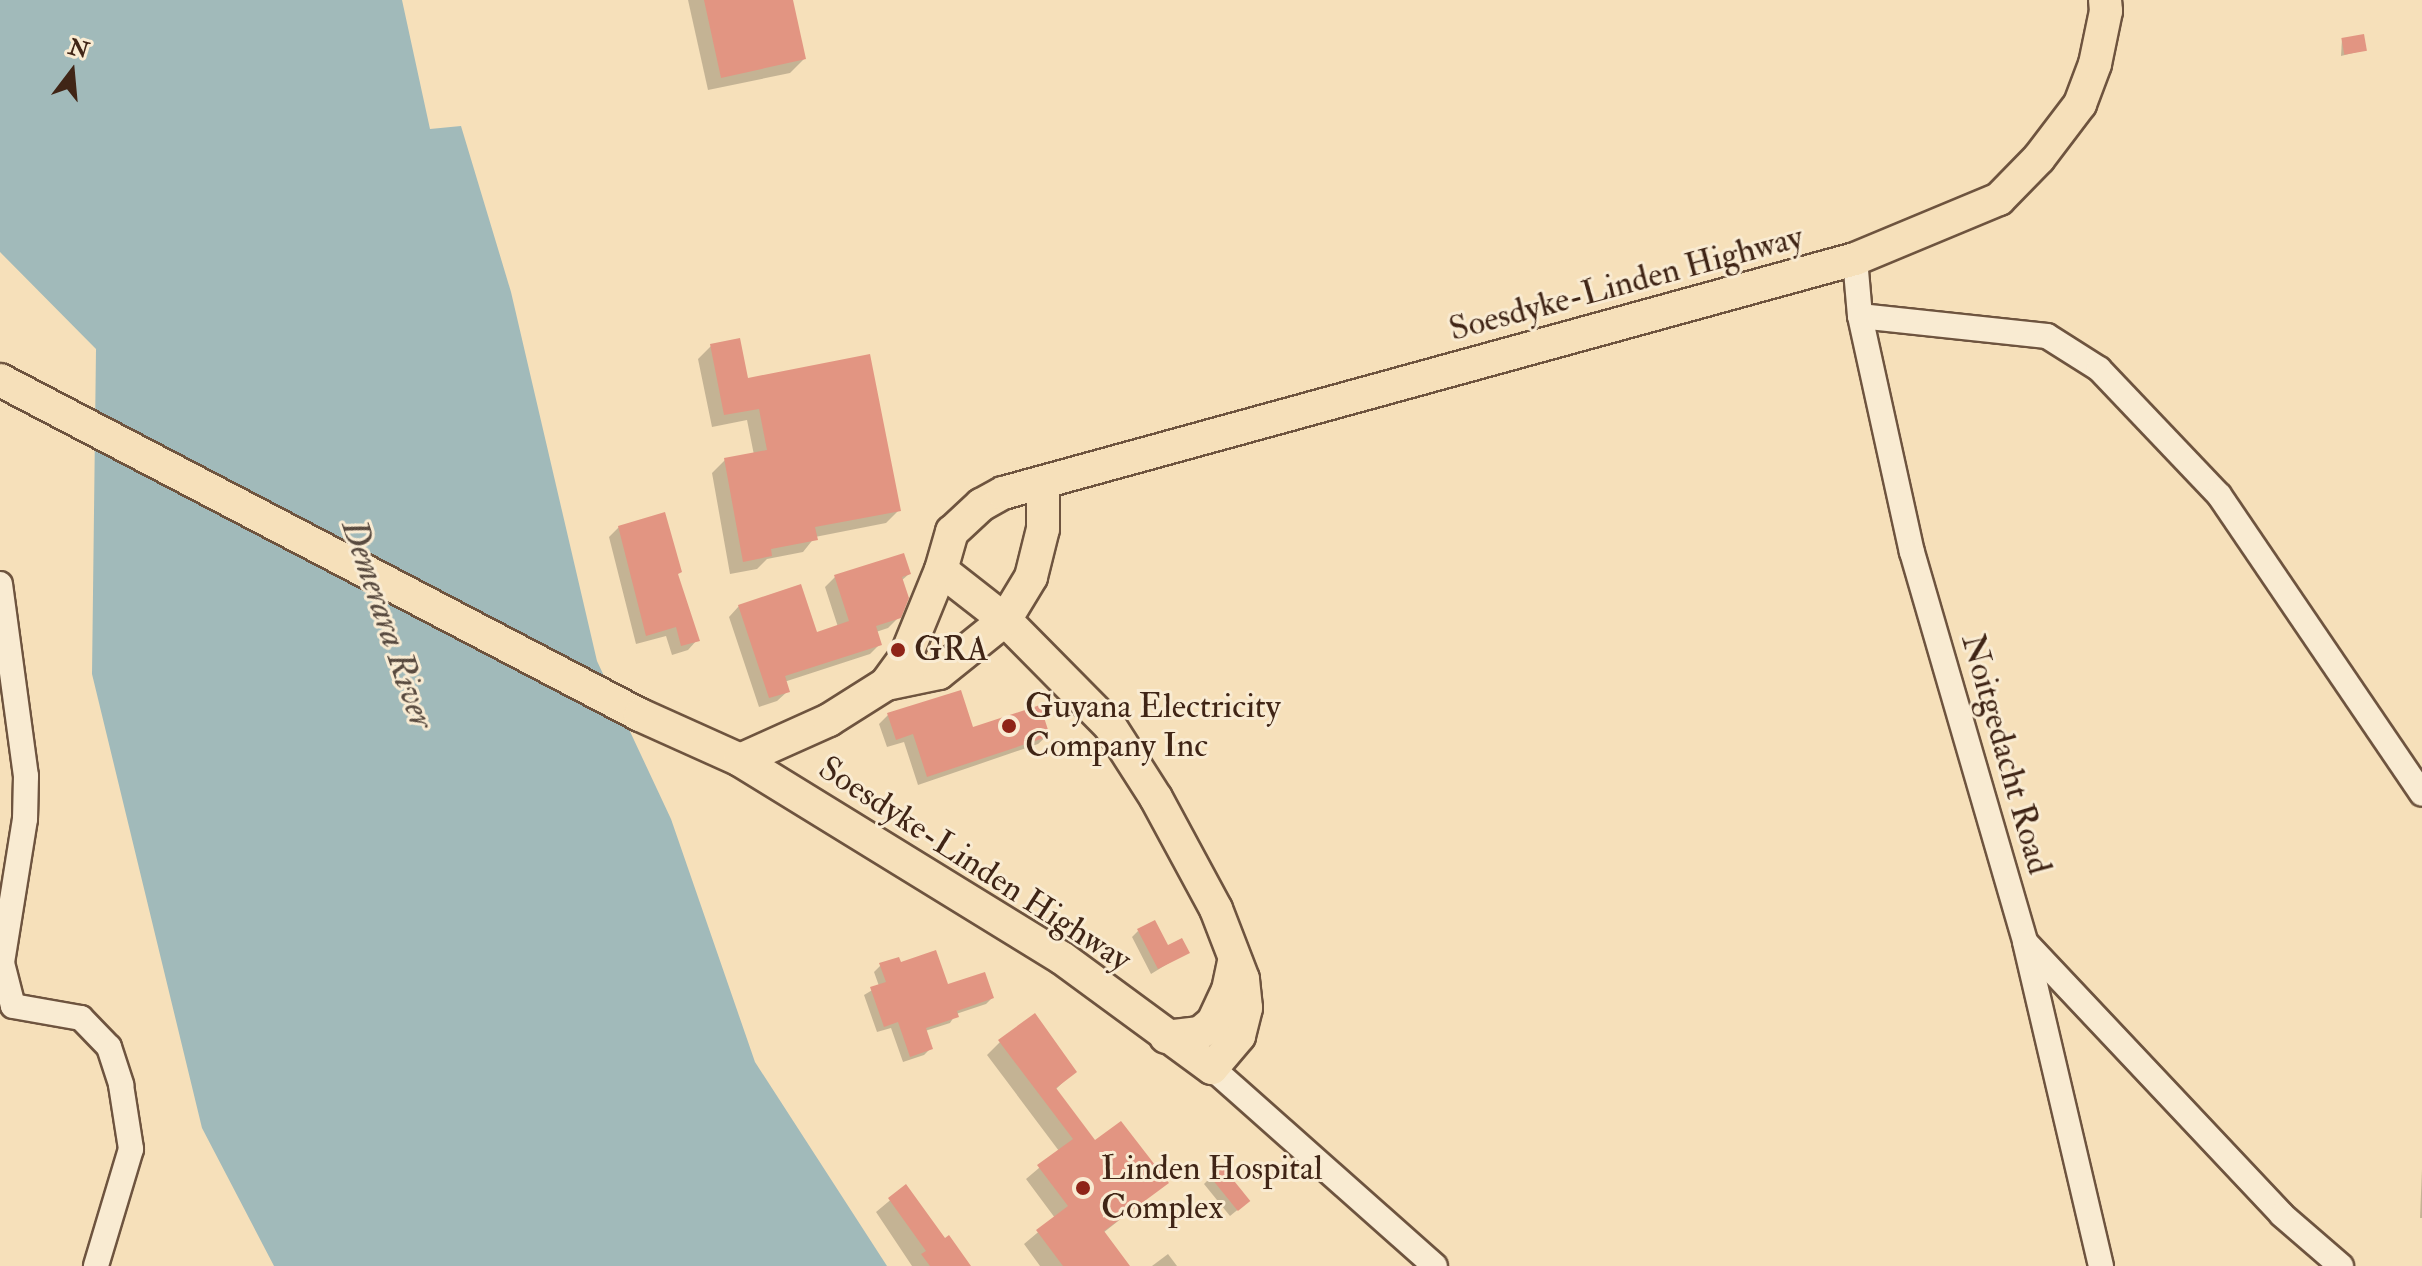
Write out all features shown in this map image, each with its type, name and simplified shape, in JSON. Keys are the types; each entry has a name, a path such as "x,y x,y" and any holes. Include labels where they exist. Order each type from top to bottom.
{"main road":[{"name":"Soesdyke-Linden Highway","path":"886,684 905,658 941,570 952,532 981,505 1003,493 1855,259 1999,199 2039,158 2080,104 2095,64 2106,11 2105,0"},
{"name":"Soesdyke-Linden Highway","path":"0,380 640,715 740,760 1062,958 1212,1068"},
{"name":"Soesdyke-Linden Highway","path":"740,760 829,720 886,684 939,673 1005,620 1031,577 1043,529 1043,484"},
{"path":"941,570 1005,620 1110,726 1156,798 1209,895 1243,979 1246,1008 1239,1036 1212,1068"},
{"path":"1166,1037 1200,1033 1213,1022 1228,990 1235,958"}],"street":[{"name":"Noitgedacht Road","path":"1855,259 1860,316 1912,552 2025,942 2101,1266"},
{"path":"1860,316 2047,336 2099,369 2219,495 2422,794"},
{"path":"0,584 26,776 25,819 2,963 6,1011 81,1018 109,1047 121,1085 131,1149 96,1266"},
{"path":"2025,942 2282,1215 2341,1266"},
{"path":"1212,1068 1435,1266"}],"water":[{"name":"Demerara River","path":"0,0 402,0 430,129 461,126 511,292 597,661 671,819 755,1062 887,1266 274,1266 202,1128 92,674 96,349 0,252"}],"building":[{"path":"704,0 793,0 806,59 721,78"},
{"path":"2364,34 2367,51 2344,55 2341,38"},
{"path":"740,338 748,378 870,354 901,511 815,527 818,540 771,549 772,556 743,562 724,458 767,450 759,409 724,415 710,344"},
{"path":"665,512 682,572 678,574 700,641 681,646 676,627 646,636 618,526"},
{"path":"904,553 911,574 902,577 909,598 901,618 876,626 882,645 785,676 790,692 769,698 738,605 801,584 817,632 849,621 834,575"},
{"path":"961,690 973,727 1040,705 1050,736 927,777 913,734 896,740 887,713"},
{"path":"1155,920 1168,945 1182,938 1190,953 1158,969 1137,929"},
{"path":"936,950 948,984 985,972 994,998 957,1011 959,1017 926,1028 933,1049 910,1057 898,1022 884,1027 870,987 886,982 879,963 899,957 901,962"},
{"path":"1035,1013 1077,1072 1056,1088 1095,1140 1121,1121 1169,1183 1104,1231 1130,1266 1063,1266 1036,1230 1068,1206 1037,1165 1073,1139 998,1040"},
{"path":"1222,1166 1250,1201 1238,1211 1210,1176"},
{"path":"906,1184 945,1238 949,1235 971,1266 930,1266 921,1254 926,1251 888,1198"}],"place":[{"name":"GRA","path":"898,650"},
{"name":"Guyana Electricity Company Inc","path":"1009,726"},
{"name":"Linden Hospital Complex","path":"1083,1188"}]}
